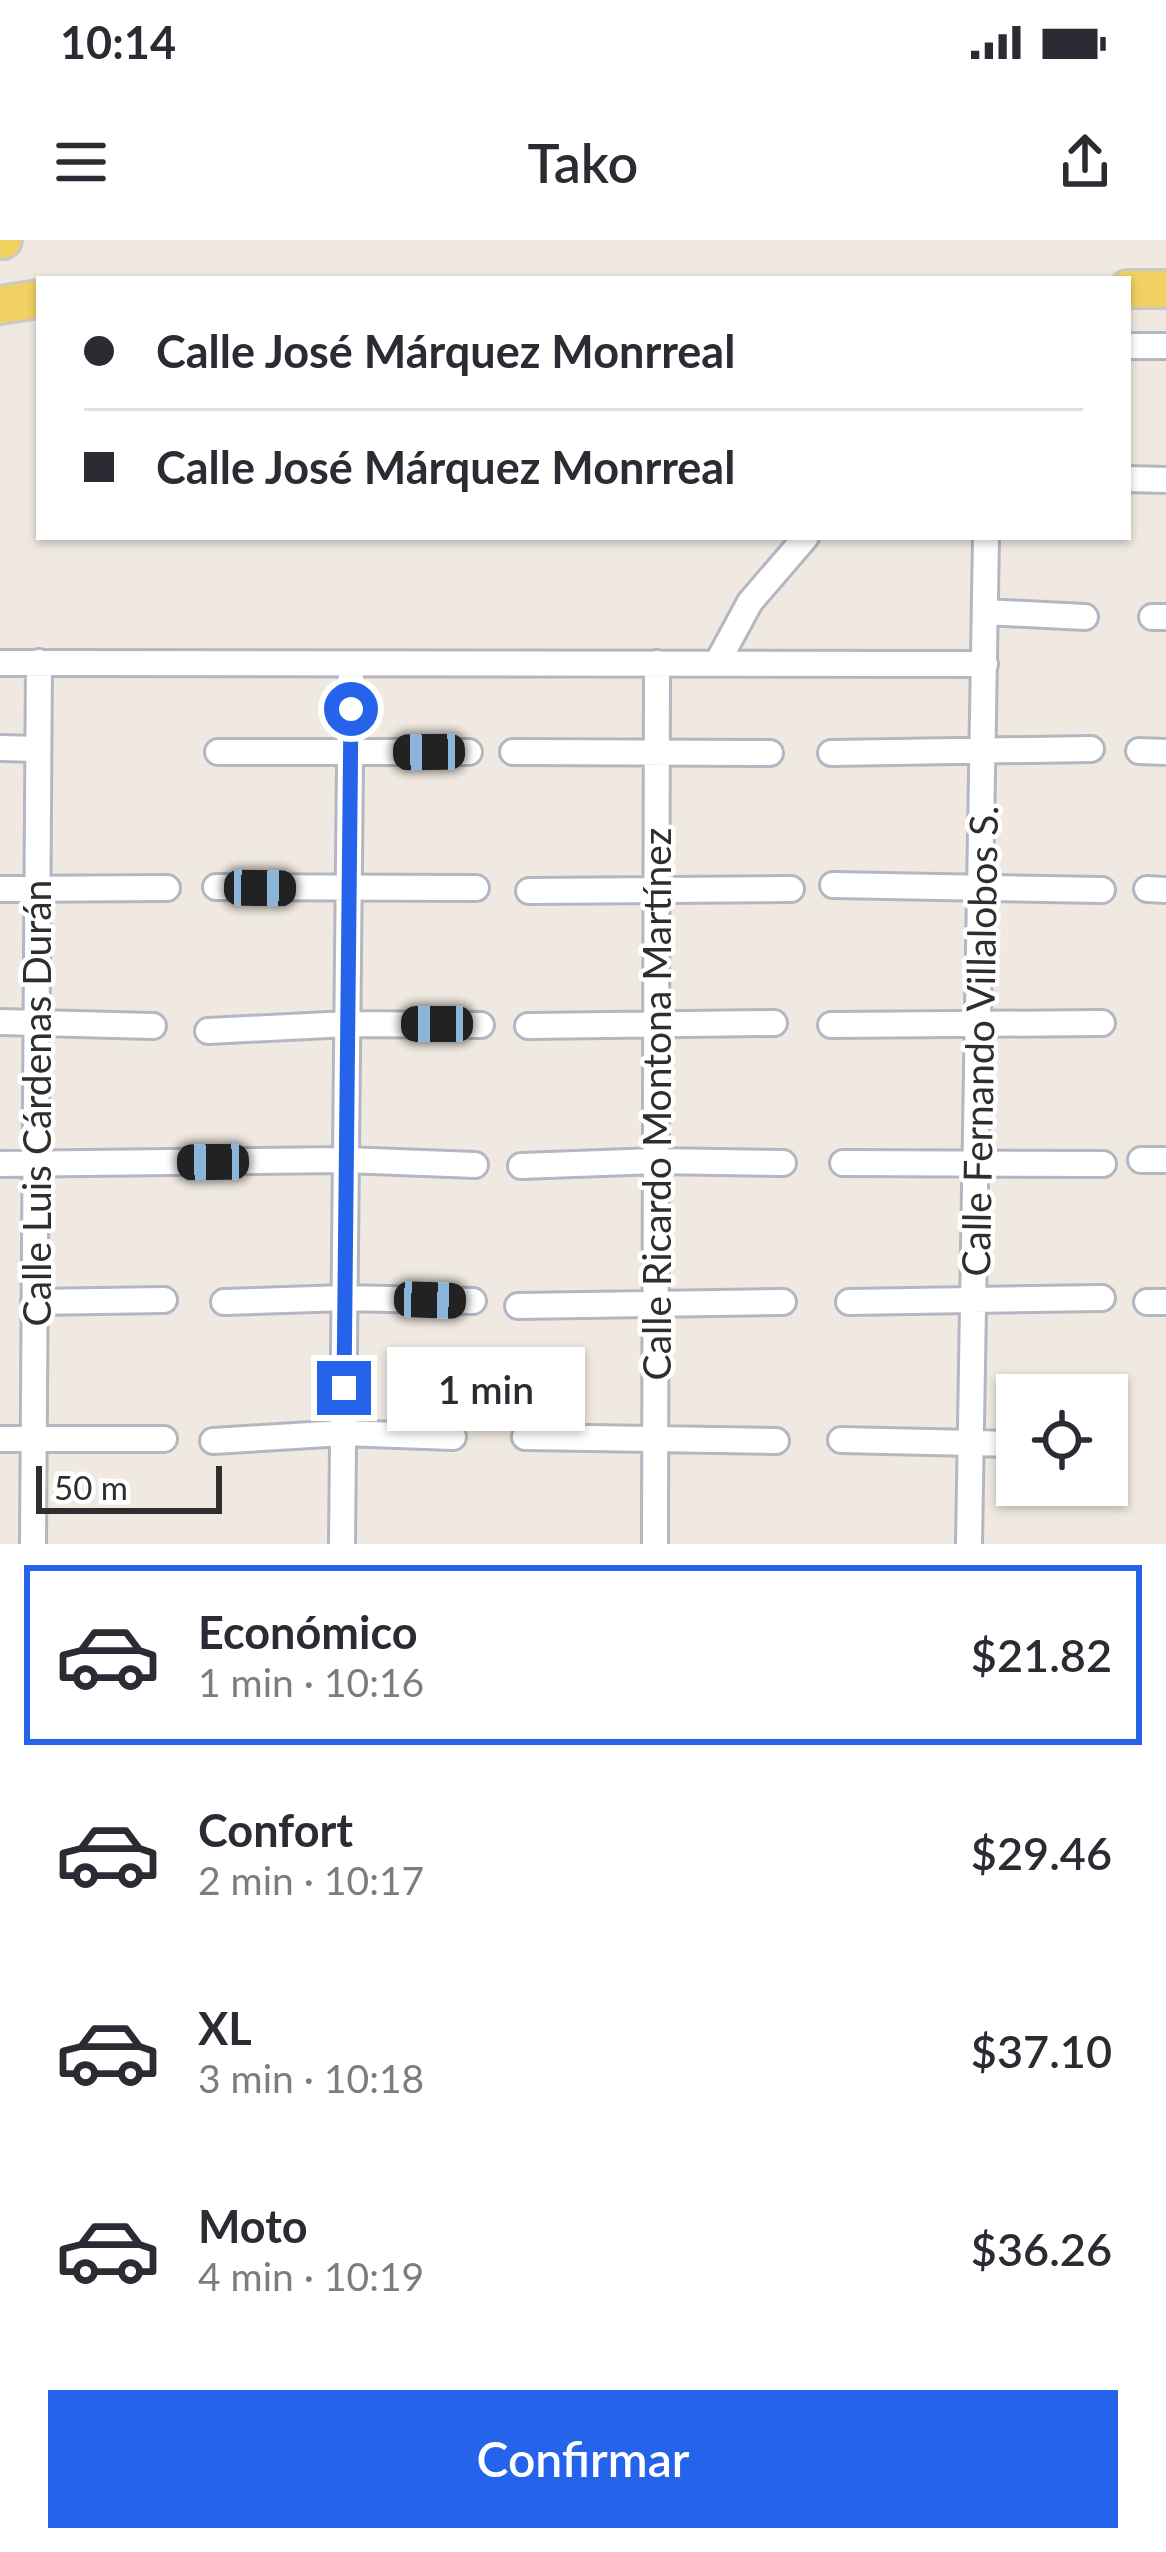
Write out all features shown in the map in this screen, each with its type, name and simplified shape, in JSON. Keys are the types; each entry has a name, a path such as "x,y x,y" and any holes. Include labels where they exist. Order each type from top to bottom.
{"main road":[{"path":"1131,289 1166,289"},
{"path":"0,305 36,299"}],"street":[{"path":"1131,346 1166,346"},
{"path":"1131,479 1166,480"},
{"path":"716,663 750,602 803,540"},
{"name":"Calle Fernando Villalobos S.","path":"969,1544 986,540"},
{"path":"985,612 1085,617"},
{"path":"0,662 985,664"},
{"name":"Calle Luis Cárdenas Durán","path":"33,1544 39,662"},
{"name":"Calle Ricardo Montona Martínez","path":"655,1544 657,663"},
{"path":"342,1544 351,664"},
{"path":"0,748 38,749"},
{"path":"831,753 1091,749"},
{"path":"1139,751 1166,752"},
{"path":"218,752 469,752"},
{"path":"513,752 770,753"},
{"path":"833,885 1102,890"},
{"path":"216,887 476,887"},
{"path":"0,889 167,888"},
{"path":"529,892 791,889"},
{"path":"0,1022 153,1025"},
{"path":"528,1026 774,1023"},
{"path":"831,1025 1102,1023"},
{"path":"208,1031 348,1024 482,1025"},
{"path":"0,1164 346,1160 475,1165"},
{"path":"521,1166 656,1160 783,1163"},
{"path":"843,1163 1103,1164"},
{"path":"224,1303 345,1298 473,1301"},
{"path":"849,1302 1102,1298"},
{"path":"34,1302 164,1300"},
{"path":"518,1306 783,1302"},
{"path":"213,1441 343,1433 453,1437"},
{"path":"525,1437 776,1441"},
{"path":"0,1438 164,1439"},
{"path":"841,1440 996,1444"}],"route":[{"path":"344,1388 351,709"}]}
